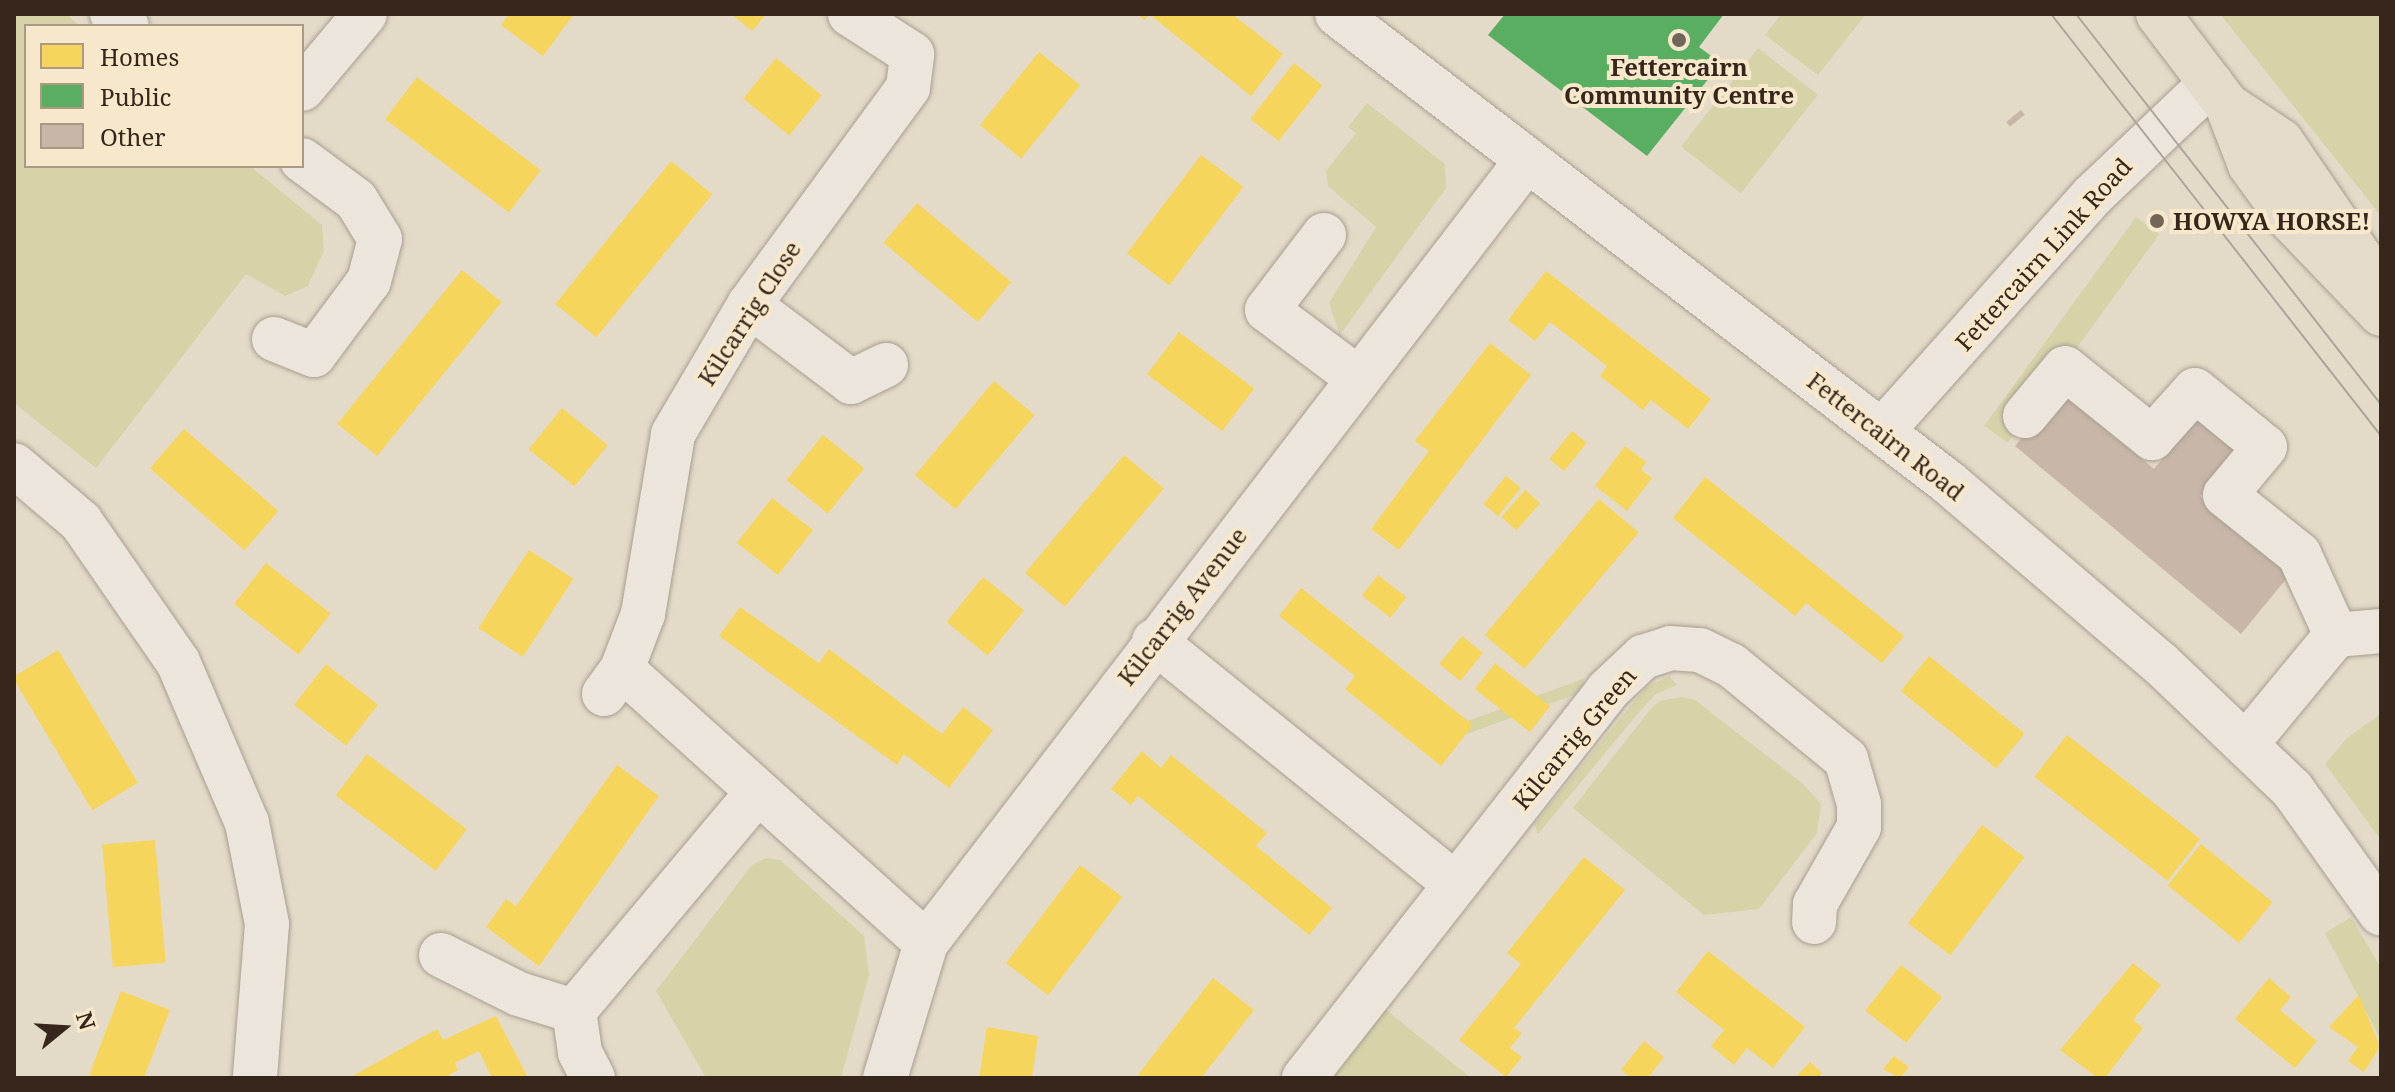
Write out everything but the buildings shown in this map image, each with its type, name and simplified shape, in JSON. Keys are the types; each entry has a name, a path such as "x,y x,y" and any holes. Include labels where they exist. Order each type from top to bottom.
{"main road":[{"path":"2158,14 2219,94 2250,165 2286,215 2381,314"},
{"path":"2219,94 2281,141 2381,287"}],"street":[{"path":"304,87 365,14"},
{"name":"Kilcarrig Close","path":"850,14 912,54 908,88 749,305 673,434 643,614 613,682 758,792 926,943"},
{"name":"Fettercairn Road","path":"1337,14 1882,431 2160,663 2292,789 2381,914"},
{"name":"Fettercairn Link Road","path":"1882,431 2092,196 2219,94"},
{"name":"Kilcarrig Avenue","path":"885,1078 926,943 1154,641 1527,160"},
{"path":"274,339 314,355 369,281 380,239 356,200 304,161"},
{"path":"1324,235 1267,310 1358,378"},
{"path":"749,305 851,382 886,365"},
{"path":"2025,416 2065,368 2152,438 2195,390 2265,447 2225,495 2299,554 2336,635"},
{"path":"14,465 81,522 178,662 247,823 267,924 255,1078"},
{"path":"2247,743 2336,635 2381,631"},
{"path":"1154,641 1453,882"},
{"name":"Kilcarrig Green","path":"1304,1078 1453,882 1610,687 1643,657 1670,648 1700,650 1731,665 1846,759 1859,804 1859,827 1815,904 1814,922"},
{"path":"593,1078 580,1052 574,1011 758,792"},
{"path":"441,955 519,994 574,1011"}],"shaded area":[{"path":"14,14 66,14 78,24 24,24 24,168 252,168 322,225 324,250 308,286 285,296 246,274 96,468 14,403"},
{"path":"1781,14 1866,14 1818,75 1765,35"},
{"path":"2220,14 2381,14 2381,216"},
{"path":"1758,48 1818,95 1741,193 1681,147"},
{"path":"1367,103 1445,164 1446,188 1340,335 1329,303 1376,227 1328,186 1326,171 1356,133 1348,127"},
{"path":"2136,217 2159,234 2008,443 1984,426"},
{"path":"1669,676 1677,685 1656,694 1640,711 1538,834 1534,824 1646,687"},
{"path":"1583,679 1587,690 1443,743 1439,731"},
{"path":"1682,697 1695,700 1802,783 1821,804 1817,833 1759,909 1704,915 1573,808 1649,711 1659,701"},
{"path":"2381,714 2381,840 2325,764 2347,738"},
{"path":"766,858 780,860 864,936 869,975 841,1078 706,1078 656,991 752,865"},
{"path":"2351,917 2381,968 2381,1040 2325,933"},
{"path":"1385,1009 1471,1078 1330,1078"}],"tram line":[{"path":"2051,14 2381,436"},
{"path":"2076,14 2381,404"}],"place":[{"name":"Fettercairn Community Centre","path":"1679,40"},
{"name":"HOWYA HORSE!","path":"2157,221"}]}
